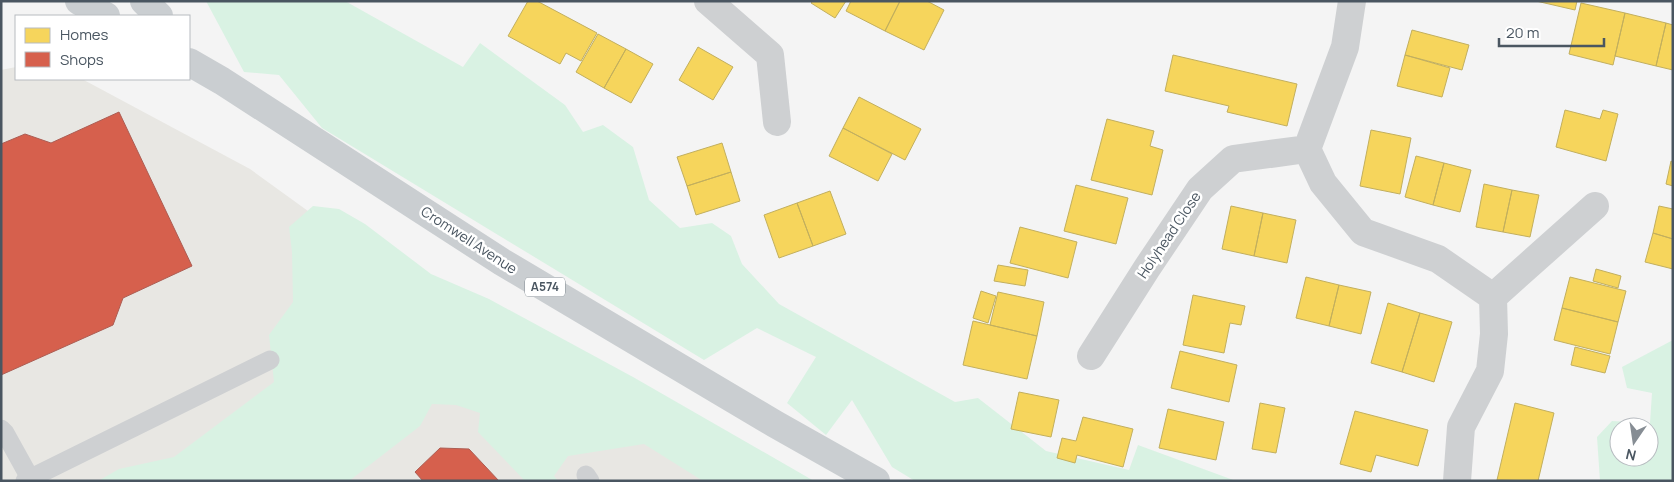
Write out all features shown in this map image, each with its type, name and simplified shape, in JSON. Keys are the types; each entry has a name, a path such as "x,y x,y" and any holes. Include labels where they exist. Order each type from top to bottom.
{"main road":[{"path":"79,1 104,15"},
{"path":"144,1 158,15"},
{"name":"Cromwell Avenue","path":"190,48 222,81"},
{"name":"Cromwell Avenue","path":"190,63 222,81 502,262 775,424 876,481"}],"street":[{"path":"708,1 770,55 777,122"},
{"path":"1352,1 1345,47 1307,149 1323,183 1363,232 1438,259 1493,297"},
{"name":"Holyhead Close","path":"1091,356 1200,189 1233,159 1307,149"},
{"path":"1457,481 1461,427 1490,371 1494,334 1493,297 1595,206"}],"lane":[{"path":"1,429 6,433 27,480 270,360"}],"shaded area":[{"path":"15,67 15,80 84,80 250,169 463,323 733,481 1,481 1,70"}],"green space":[{"path":"206,1 345,1 463,67 480,43 565,105 583,132 603,125 633,147 649,200 680,228 712,223 731,236 742,264 779,304 955,402 978,398 1046,451 1129,470 1138,445 1236,481 915,481 892,467 852,400 826,435 787,403 816,357 757,328 704,360 322,128 279,75 244,72"},
{"path":"313,206 339,209 365,224 431,274 489,299 633,377 814,481 703,481 644,444 568,456 554,476 558,481 525,481 478,432 480,413 456,405 432,404 420,426 349,481 98,481 119,469 174,457 274,382 269,335 293,302 292,252 289,227"},
{"path":"1673,340 1673,481 1600,481 1597,437 1609,424 1609,467 1659,467 1659,417 1650,417 1652,393 1627,388 1622,367"}],"building: Homes":[{"path":"528,1 537,1 597,33 581,61 566,53 560,64 508,36"},
{"path":"813,1 846,1 835,18 811,3"},
{"path":"851,1 900,1 885,31 846,11"},
{"path":"900,1 927,1 944,10 924,50 885,31"},
{"path":"1536,1 1577,1 1575,10"},
{"path":"1581,3 1625,13 1613,65 1569,54"},
{"path":"1625,13 1666,23 1656,66 1615,56"},
{"path":"1666,23 1673,25 1673,70 1656,66"},
{"path":"1412,30 1469,45 1462,70 1405,55"},
{"path":"598,34 626,49 604,88 576,72"},
{"path":"698,47 733,67 713,100 679,80"},
{"path":"626,49 653,64 631,103 604,88"},
{"path":"1173,55 1297,84 1287,126 1227,112 1229,106 1165,91"},
{"path":"1405,55 1450,68 1442,97 1397,86"},
{"path":"859,97 921,129 905,160 843,128"},
{"path":"1565,110 1600,119 1603,110 1618,114 1606,161 1556,147"},
{"path":"1107,119 1154,131 1150,146 1163,150 1152,195 1091,180"},
{"path":"843,128 892,154 878,181 829,156"},
{"path":"1371,130 1411,138 1400,194 1360,186"},
{"path":"722,143 731,172 687,186 677,157"},
{"path":"1416,156 1444,163 1433,205 1405,197"},
{"path":"1671,161 1673,162 1673,186 1666,184"},
{"path":"1444,163 1471,170 1460,212 1433,205"},
{"path":"731,172 740,201 696,215 687,186"},
{"path":"1484,184 1512,190 1503,232 1476,227"},
{"path":"1076,185 1128,198 1116,244 1064,231"},
{"path":"1512,190 1539,195 1530,237 1503,232"},
{"path":"830,191 846,234 813,246 797,203"},
{"path":"797,203 813,246 779,258 764,215"},
{"path":"1231,206 1263,213 1254,256 1222,249"},
{"path":"1659,206 1673,209 1673,239 1653,233"},
{"path":"1263,213 1296,220 1287,263 1254,256"},
{"path":"1020,227 1077,242 1068,278 1010,263"},
{"path":"1653,233 1673,239 1673,269 1645,262"},
{"path":"998,265 1028,270 1025,286 994,281"},
{"path":"1596,269 1621,276 1618,288 1593,281"},
{"path":"1306,277 1339,285 1329,326 1296,318"},
{"path":"1570,277 1626,291 1618,322 1562,308"},
{"path":"1339,285 1371,292 1361,334 1329,326"},
{"path":"981,291 996,296 988,323 973,318"},
{"path":"998,292 1044,302 1037,336 990,325"},
{"path":"1193,295 1245,306 1241,325 1230,323 1224,353 1183,345"},
{"path":"1388,303 1420,313 1402,372 1371,363"},
{"path":"1562,308 1618,322 1610,354 1554,340"},
{"path":"1420,313 1452,322 1434,382 1402,372"},
{"path":"973,321 1037,336 1027,379 963,365"},
{"path":"1575,347 1610,356 1605,373 1571,365"},
{"path":"1180,351 1237,365 1229,402 1171,388"},
{"path":"1019,392 1059,400 1051,437 1011,429"},
{"path":"1260,403 1285,408 1276,453 1252,449"},
{"path":"1515,403 1554,413 1538,481 1497,480"},
{"path":"1168,409 1224,422 1216,460 1159,448"},
{"path":"1355,411 1428,430 1418,466 1376,455 1371,472 1340,464"},
{"path":"1083,417 1133,429 1123,467 1077,455 1075,463 1057,458 1062,438 1076,441"}],"building: Shops":[{"path":"119,112 192,266 123,298 113,325 1,375 1,144 25,134 51,143"},
{"path":"440,448 469,449 499,481 423,481 415,472"}]}
